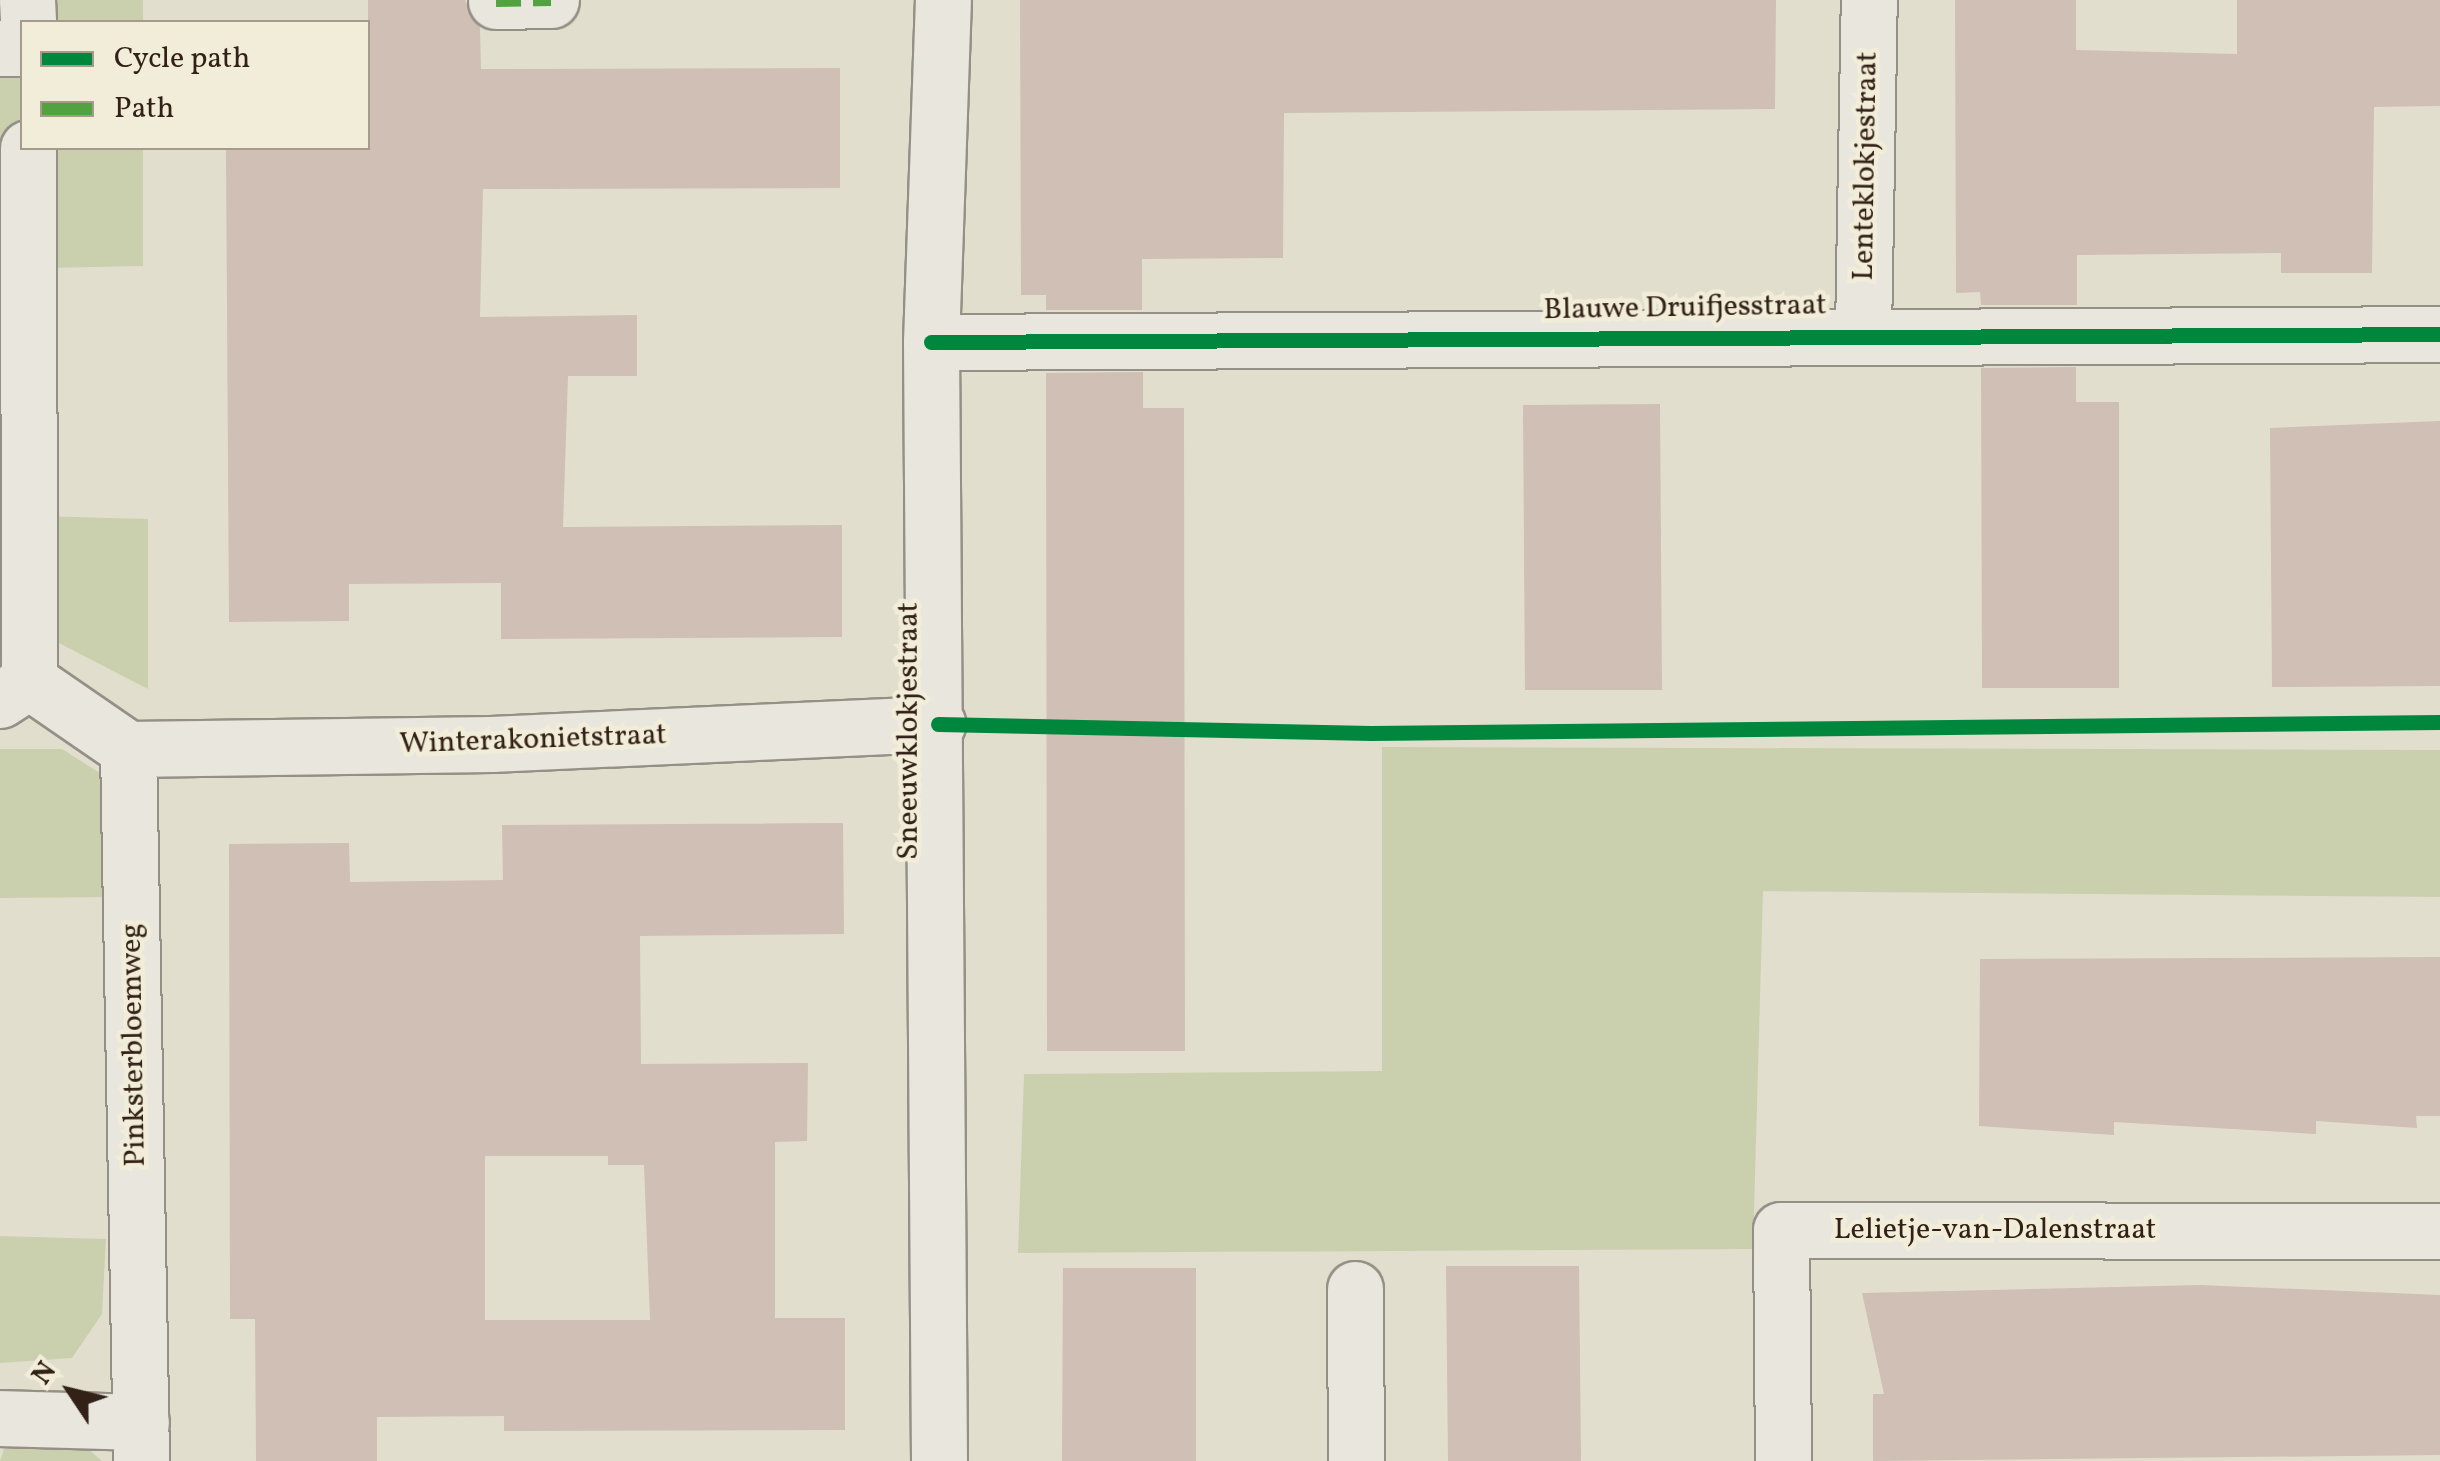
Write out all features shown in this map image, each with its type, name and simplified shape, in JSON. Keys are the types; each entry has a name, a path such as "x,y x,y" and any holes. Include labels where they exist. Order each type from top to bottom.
{"street":[{"path":"496,1 551,0"},
{"name":"Sneeuwklokjestraat","path":"939,1461 938,724 931,342 943,0"},
{"name":"Lenteklokjestraat","path":"1863,332 1869,0"},
{"path":"28,150 15,690 128,749"},
{"name":"Blauwe Druifjesstraat","path":"931,342 1863,332 2440,334"},
{"name":"Winterakonietstraat","path":"128,749 491,744 938,724"},
{"name":"Pinksterbloemweg","path":"128,749 141,1441"},
{"name":"Lelietje-van-Dalenstraat","path":"1783,1461 1781,1230 2440,1231"},
{"path":"1355,1289 1356,1461"},
{"path":"0,1418 141,1441"}],"green space":[{"path":"0,0 143,0 143,20 20,20 20,150 143,150 143,266 0,269"},
{"path":"0,515 148,519 148,689 55,641 0,643"},
{"path":"1382,747 2440,750 2440,897 1763,891 1753,1249 1018,1253 1024,1074 1382,1071"},
{"path":"0,749 62,749 103,775 108,897 0,898"},
{"path":"0,1236 106,1239 102,1314 72,1358 0,1363"},
{"path":"81,1443 102,1461 0,1461 4,1449"}],"building":[{"path":"368,0 465,0 480,28 481,69 840,68 840,188 483,189 480,317 637,315 637,376 568,376 563,527 842,525 842,637 501,639 501,583 349,584 349,621 229,622 226,150 370,150"},
{"path":"1020,0 1776,0 1775,109 1284,113 1283,258 1142,259 1142,310 1046,310 1046,295 1021,295"},
{"path":"1955,0 2076,0 2076,50 2237,54 2237,0 2440,0 2440,106 2374,107 2372,273 2281,273 2281,253 2077,255 2077,305 1981,305 1980,292 1956,293"},
{"path":"2076,367 2076,402 2119,402 2119,688 1982,688 1981,368"},
{"path":"1143,372 1143,408 1184,408 1185,1051 1047,1051 1046,373"},
{"path":"1660,404 1662,690 1525,690 1523,405"},
{"path":"2440,421 2440,686 2272,687 2270,428"},
{"path":"843,823 844,934 640,936 641,1064 808,1063 807,1141 775,1142 775,1318 845,1318 845,1430 504,1431 504,1416 377,1417 377,1461 256,1461 255,1319 230,1319 229,844 349,843 350,882 503,880 502,825","holes":["485,1156 608,1156 608,1165 644,1165 650,1320 485,1320"]},
{"path":"2440,957 2440,1116 2416,1116 2417,1128 2316,1121 2316,1134 2114,1122 2114,1135 1979,1126 1980,959"},
{"path":"1446,1266 1579,1266 1581,1461 1448,1461"},
{"path":"1063,1268 1196,1268 1196,1461 1062,1461"},
{"path":"2200,1285 2440,1295 2440,1455 1873,1461 1873,1394 1884,1394 1862,1293"}],"marked path":[{"path":"496,1 551,0"}],"cycle path":[{"path":"931,342 2440,334"},
{"path":"938,724 1371,733 2440,722"}]}
